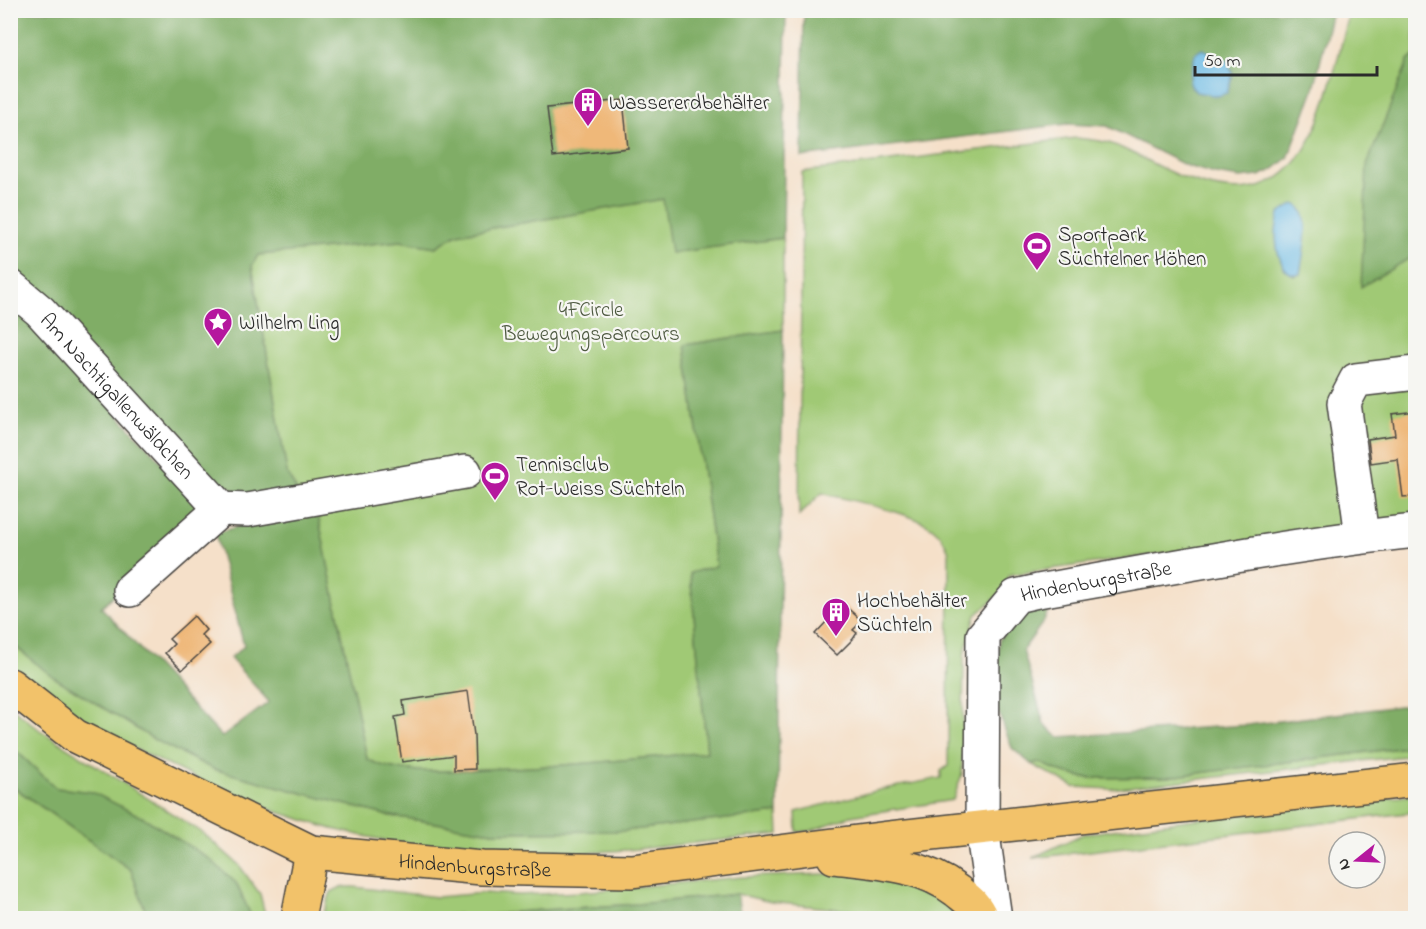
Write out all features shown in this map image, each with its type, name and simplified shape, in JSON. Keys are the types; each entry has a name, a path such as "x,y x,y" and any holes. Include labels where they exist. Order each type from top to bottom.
{"main road":[{"name":"Hindenburgstraße","path":"10,685 75,736 311,852 482,868 632,871 982,828 1416,780"},
{"path":"788,851 905,866 943,880 975,905 981,918"},
{"path":"298,918 311,852"}],"street":[{"name":"Am Nachtigallenwäldchen","path":"10,286 40,311 221,509"},
{"path":"1362,536 1344,403 1356,380 1416,373"},
{"path":"130,590 221,509 249,510 465,472"},
{"name":"Hindenburgstraße","path":"995,918 982,828 983,636 1016,596 1362,536 1416,531"}],"green space":[{"path":"10,11 786,11 783,238 671,253 663,199 457,234 436,247 400,241 258,255 252,266 287,473 298,493 243,495 211,477 11,277"},
{"path":"804,11 1332,11 1314,89 1288,158 1273,170 1259,176 1240,178 1187,166 1107,126 1067,124 802,157"},
{"name":"Sportpark Süchtelner Höhen","path":"1348,11 1415,11 1415,55 1408,61 1361,286 1415,255 1415,519 1008,575 1005,590 976,615 964,655 962,774 953,800 851,816 810,831 797,832 796,812 879,790 941,778 941,771 948,766 949,552 943,539 934,529 912,518 822,493 799,515 802,172 1076,138 1112,144 1182,177 1225,189 1258,187 1284,174 1303,152 1318,123 1348,19","holes":["1306,223 1300,274 1294,276"]},
{"path":"1415,55 1415,255 1361,287 1367,165 1408,61"},
{"name":"Tennisclub Rot-Weiss Süchteln","path":"664,199 672,253 783,238 783,330 685,345 716,566 690,573 707,752 568,765 440,771 393,768 367,759 317,510 298,493 287,473 252,266 258,255 400,241 436,247 457,234"},
{"path":"10,298 201,505 197,522 101,607 222,737 269,702 230,658 244,646 215,533 261,520 317,510 367,759 393,768 424,771 540,766 707,752 690,573 716,566 685,345 783,330 778,813 623,831 493,832 385,815 213,769 155,740 52,676 11,643"},
{"path":"1043,602 1048,611 1023,650 1044,724 1058,737 1248,725 1415,704 1415,746 1167,777 1085,778 1061,772 1039,762 1031,764 1012,748 996,706 999,640 1027,606"},
{"path":"10,643 52,676 155,740 213,769 385,815 493,832 623,831 778,813 779,834 628,850 546,855 480,854 392,842 332,829 243,801 108,736 42,693 11,667"},
{"path":"10,706 41,731 203,833 239,865 260,894 266,918 252,918 236,883 92,792 56,788 11,746"},
{"path":"11,746 56,788 92,792 146,819 210,859 236,883 252,918 148,918 131,870 11,785"},
{"path":"1416,746 1415,755 1110,789 1074,787 1031,764 1039,762 1061,772 1085,778 1167,777"},
{"path":"10,785 131,870 148,918 11,918"},
{"path":"1415,795 1415,812 1032,858 1083,834"},
{"path":"876,872 923,880 971,918 923,918 771,902 737,894 459,918 459,914 427,918 322,918 331,892 341,887 437,897 484,893 519,895 580,892 742,877"},
{"path":"737,894 741,918 515,918 515,912 638,904"}],"water":[{"path":"1202,49 1227,61 1233,74 1227,93 1218,96 1196,92 1189,83 1195,54"},
{"path":"1294,204 1300,208 1306,225 1300,274 1288,272 1281,261 1277,247 1279,214"}],"building":[{"name":"Wassererdbehälter","path":"623,100 628,148 553,157 547,108"},
{"path":"1416,411 1416,496 1403,497 1398,459 1371,463 1368,439 1395,435 1392,414"},
{"name":"Hochbehälter Süchteln","path":"843,604 862,621 853,630 857,633 853,639 837,655 815,634"},
{"path":"194,616 206,630 201,635 210,644 182,670 165,653 174,644 169,639"},
{"path":"468,691 474,735 475,769 454,770 454,755 402,762 395,717 405,715 403,701"}],"place":[{"name":"Wassererdbehälter","path":"588,128"},
{"name":"Sportpark Süchtelner Höhen","path":"1037,272"},
{"name":"Wilhelm Ling","path":"218,348"},
{"name":"Tennisclub Rot-Weiss Süchteln","path":"495,502"},
{"name":"Hochbehälter Süchteln","path":"836,638"}],"park label":[{"name":"4FCircle Bewegungsparcours","path":"591,321"}]}
